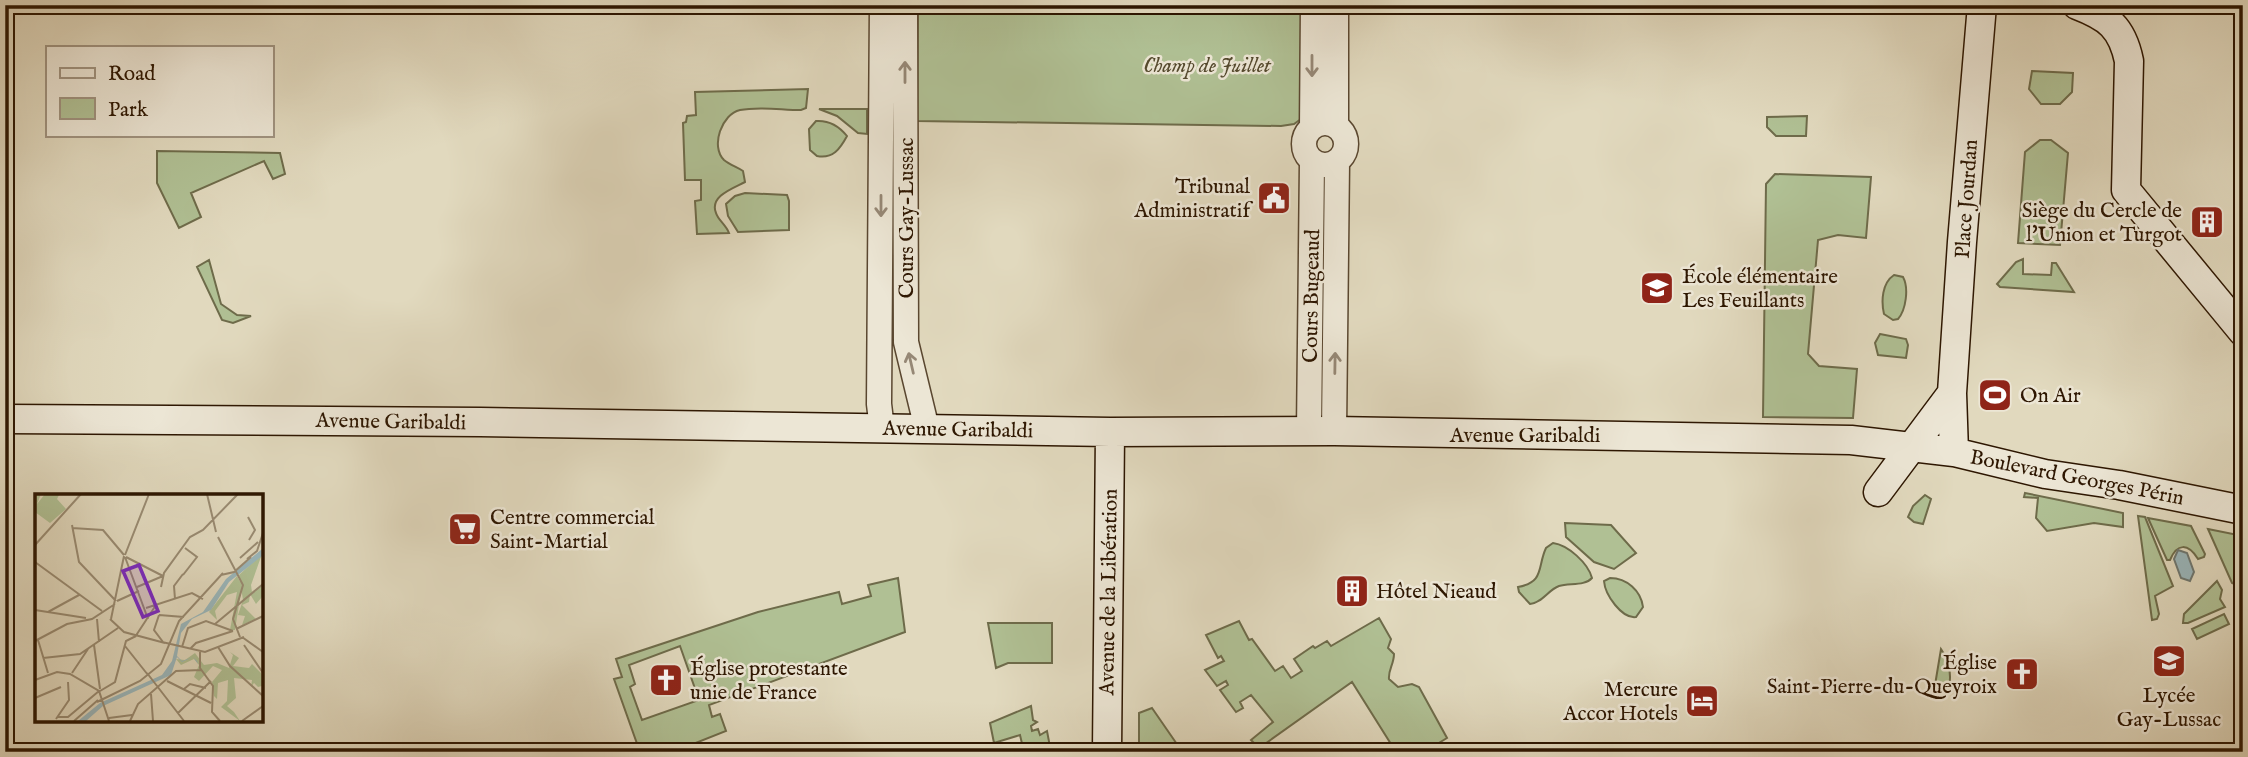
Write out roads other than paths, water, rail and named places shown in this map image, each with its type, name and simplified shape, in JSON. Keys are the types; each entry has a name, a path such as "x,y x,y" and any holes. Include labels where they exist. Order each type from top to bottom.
{"main road":[{"name":"Place Jourdan","path":"1954,452 1952,393 1982,5"},
{"path":"2077,5 2097,13 2117,29 2123,39 2129,61 2126,190 2243,332"},
{"path":"1952,393 1878,492 1954,452"},
{"name":"Avenue Garibaldi","path":"5,419 1767,437 1851,440 1911,448"},
{"name":"Avenue de la Libération","path":"1107,752 1110,432"},
{"name":"Boulevard Georges Périn","path":"1911,448 1954,452 2045,474 2119,485 2243,510"}],"street":[{"name":"Cours Gay-Lussac","path":"881,5 879,404 882,429"},
{"name":"Cours Gay-Lussac","path":"905,5 906,342 926,429"},
{"path":"1313,5 1324,126"},
{"path":"1324,126 1336,5"},
{"path":"1324,126 1344,134 1346,147 1337,162 1324,166 1312,162 1303,146 1304,139 1324,126"},
{"name":"Cours Bugeaud","path":"1312,162 1322,431"},
{"name":"Cours Bugeaud","path":"1322,431 1337,162"}],"water":[{"path":"2178,550 2187,553 2194,572 2190,581 2181,578 2174,559"}],"place":[{"name":"Tribunal Administratif","path":"1274,198"},
{"name":"Siège du Cercle de l'Union et Turgot","path":"2207,222"},
{"name":"École élémentaire Les Feuillants","path":"1657,288"},
{"name":"On Air","path":"1995,395"},
{"name":"Centre commercial Saint-Martial","path":"465,529"},
{"name":"Hôtel Nieaud","path":"1352,591"},
{"name":"Lycée Gay-Lussac","path":"2169,661"},
{"name":"Église Saint-Pierre-du-Queyroix","path":"2022,674"},
{"name":"Église protestante unie de France","path":"666,680"},
{"name":"Mercure Accor Hotels","path":"1702,701"}],"park label":[{"name":"Champ de Juillet","path":"1207,65"}]}
